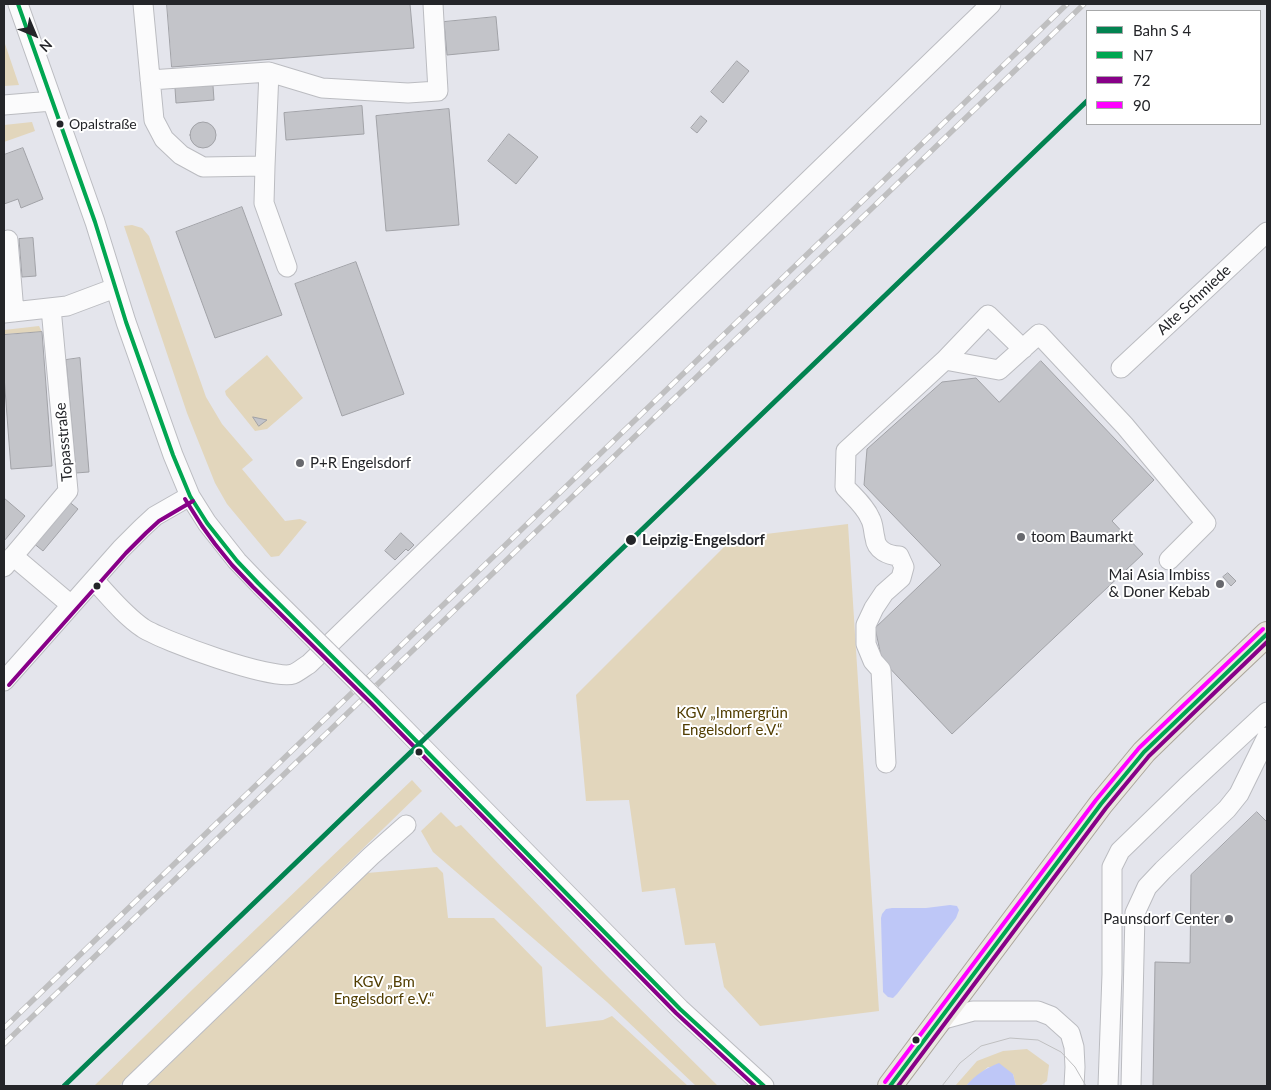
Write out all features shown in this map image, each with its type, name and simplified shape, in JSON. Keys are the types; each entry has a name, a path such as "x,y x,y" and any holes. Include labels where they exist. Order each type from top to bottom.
{"main road":[{"path":"890,1086 1101,804 1144,752 1267,634"}],"street":[{"path":"18,4 95,222 126,322 172,454 190,496 207,523 237,561 261,586 680,1009 764,1086"},
{"path":"143,4 154,120 164,139 181,155 204,167 264,166"},
{"path":"150,80 269,72 322,88 408,93 438,91 433,4"},
{"path":"94,580 131,619 145,629 187,648 252,669 271,674 292,675 309,664 991,4"},
{"path":"269,72 264,203 288,267"},
{"path":"4,105 52,101"},
{"name":"Alte Schmiede","path":"1121,368 1267,232"},
{"path":"8,240 9,312 67,306 115,288"},
{"name":"Topasstraße","path":"51,308 68,490 8,561 71,605"},
{"path":"886,763 881,670 873,661 866,644 866,624 884,593 902,578 904,567 899,556 891,555 881,549 875,540 871,519 866,510 845,487 846,451 945,360 988,316 1023,349"},
{"path":"945,360 1000,370 1039,334 1125,426 1206,523 1169,560"},
{"path":"4,681 121,549 155,516 190,496"},
{"path":"1108,1086 1112,974 1112,867 1120,851 1267,712"},
{"path":"1131,1086 1135,913 1147,887 1228,809 1239,794 1267,737"},
{"path":"132,1086 406,824"},
{"path":"940,1020 973,1011 1038,1011 1051,1016 1070,1033 1074,1046 1074,1086"}],"green space":[{"path":"4,41 19,85 4,86"},
{"path":"32,122 35,131 4,142 4,125"},
{"path":"132,225 142,228 149,236 206,397 222,424 253,460 242,469 285,521 300,519 307,522 279,556 271,557 227,504 215,483 187,413 124,226"},
{"path":"39,326 42,332 4,334 4,330"},
{"path":"267,355 303,398 267,429 255,431 226,395 225,391"},
{"name":"KGV „Immergrün Engelsdorf e.V.“","path":"848,524 879,1011 760,1026 724,987 715,943 685,945 675,888 642,892 629,800 586,801 576,695 733,538"},
{"path":"412,780 422,791 119,1086 94,1086 193,989"},
{"path":"441,812 456,827 461,825 606,975 718,1086 696,1086 607,1002 433,852 421,831"},
{"name":"KGV „Bm Engelsdorf e.V.“","path":"437,867 443,873 448,918 494,918 542,967 546,1027 603,1020 612,1016 688,1086 147,1086 367,873"},
{"path":"1027,1049 1049,1065 1047,1081 1040,1086 1016,1086 1013,1074 988,1067 966,1086 955,1086 977,1061 1003,1051"}],"water":[{"path":"957,906 959,910 956,918 897,994 893,998 888,997 883,992 882,914 886,909 892,908 926,908"},
{"path":"999,1063 1013,1074 1016,1086 966,1086 981,1072"}],"building":[{"path":"167,4 410,4 414,48 172,67"},
{"path":"496,17 499,50 447,55 444,22"},
{"path":"737,61 749,71 723,103 711,92"},
{"path":"213,86 214,100 176,103 175,88"},
{"path":"362,106 364,134 286,140 284,113"},
{"path":"449,109 459,225 386,231 376,116"},
{"path":"701,116 707,121 697,133 691,128"},
{"path":"203,122 212,126 216,135 212,144 203,148 194,144 190,135 194,126"},
{"path":"509,134 538,157 516,184 488,161"},
{"path":"23,148 43,199 21,208 18,199 4,204 4,155"},
{"path":"242,207 282,315 215,338 176,232"},
{"path":"33,238 36,276 22,277 19,239"},
{"path":"356,262 404,394 342,416 295,284"},
{"path":"42,332 52,466 11,469 4,376 4,335"},
{"path":"80,358 89,472 76,473 66,360"},
{"name":"toom Baumarkt","path":"1041,361 1154,480 1112,521 1143,554 952,734 882,660 875,628 941,565 864,485 867,449 942,382 976,378 999,402"},
{"path":"253,417 267,420 259,426"},
{"path":"4,498 25,516 4,541"},
{"path":"67,500 78,509 43,551 32,542"},
{"path":"401,533 414,545 408,551 406,549 395,560 385,551"},
{"path":"1228,573 1236,581 1231,586 1223,577"},
{"name":"Paunsdorf Center","path":"1257,812 1267,822 1267,1086 1153,1086 1155,962 1190,963 1191,875"}],"tram line":[{"path":"942,1086 960,1063 981,1046 1010,1038 1038,1040 1061,1052 1075,1067 1086,1086"}],"railway":[{"path":"4,1028 1067,4"},
{"path":"4,1044 1084,4"}],"transit line":[{"name":"N7","path":"18,4 95,222 126,322 173,455 190,496 207,523 237,561 258,583 680,1009 764,1086"},
{"path":"64,1086 1086,102"},
{"name":"72","path":"185,499 215,544 253,587 372,704 676,1013 755,1086"},
{"name":"72","path":"9,685 126,553 159,521 193,501"},
{"name":"90","path":"885,1082 1096,800 1139,748 1263,629"},
{"name":"N7","path":"890,1086 1101,804 1144,752 1267,634"},
{"name":"72","path":"898,1086 1106,808 1149,756 1267,642"}],"place":[{"name":"Opalstraße","path":"60,124"},
{"name":"P+R Engelsdorf","path":"300,463"},
{"name":"toom Baumarkt","path":"1021,537"},
{"name":"Leipzig-Engelsdorf","path":"631,540"},
{"name":"Mai Asia Imbiss & Doner Kebab","path":"1220,584"},
{"name":"Paunsdorf Center","path":"1229,919"}]}
